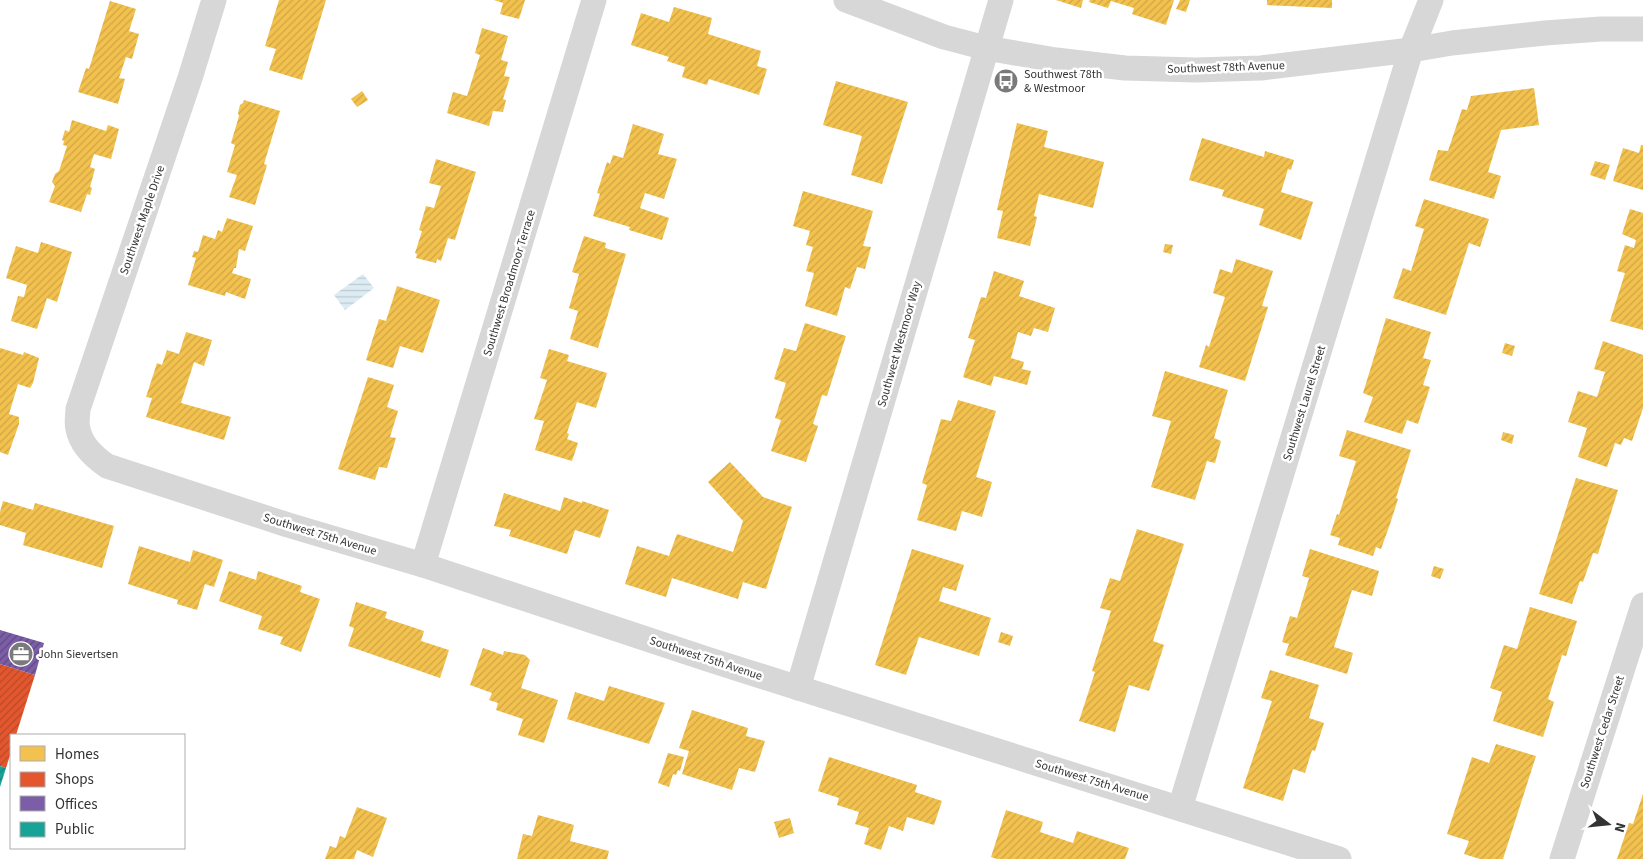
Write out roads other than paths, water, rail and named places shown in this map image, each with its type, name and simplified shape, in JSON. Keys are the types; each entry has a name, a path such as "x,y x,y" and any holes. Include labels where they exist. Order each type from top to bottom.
{"street":[{"name":"Southwest Maple Drive","path":"82,441 77,428 78,409 190,78 214,0"},
{"name":"Southwest Broadmoor Terrace","path":"423,565 594,0"},
{"name":"Southwest 78th Avenue","path":"846,0 944,37 986,48 1056,60 1125,68 1196,70 1261,68 1411,50 1452,42 1545,33 1643,29"},
{"name":"Southwest Westmoor Way","path":"798,688 1000,0"},
{"name":"Southwest Laurel Street","path":"1180,808 1411,50 1431,0"},
{"name":"Southwest 75th Avenue","path":"82,441 93,455 107,466 288,525 423,565 798,688 1338,859"},
{"name":"Southwest Cedar Street","path":"1562,859 1643,606"}],"place":[{"name":"Southwest 78th & Westmoor","path":"1006,81"},
{"name":"John Sievertsen","path":"21,654"}]}
